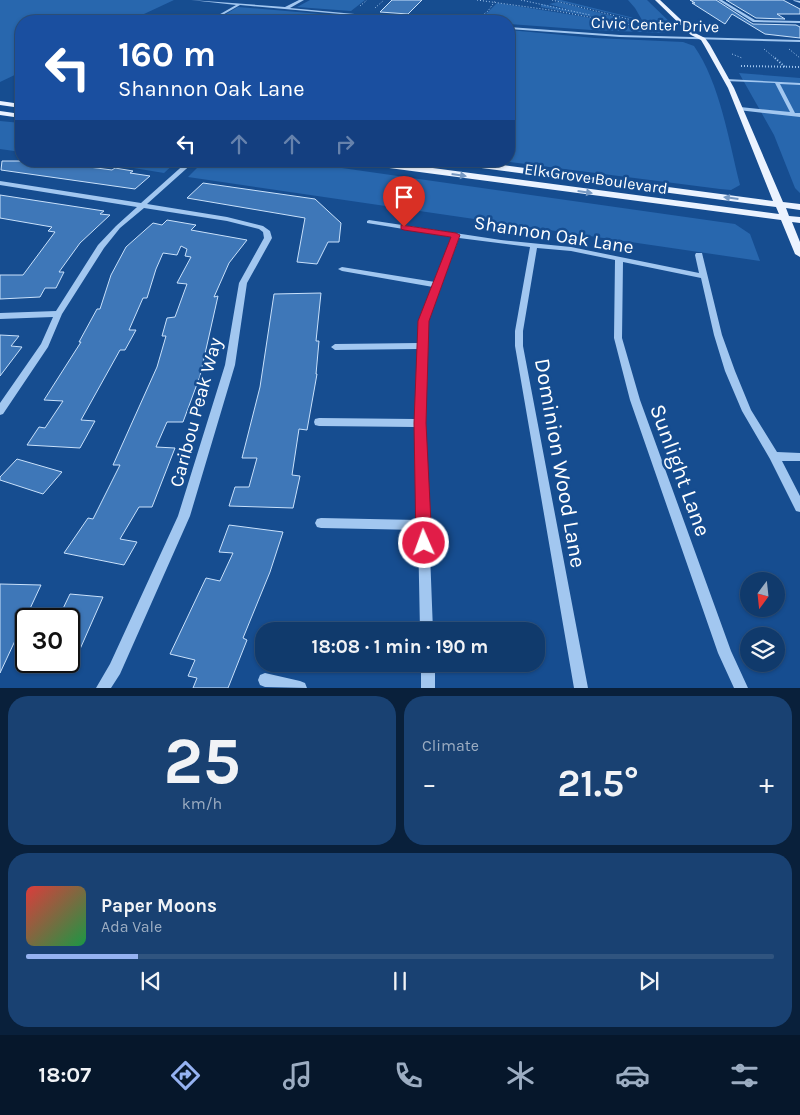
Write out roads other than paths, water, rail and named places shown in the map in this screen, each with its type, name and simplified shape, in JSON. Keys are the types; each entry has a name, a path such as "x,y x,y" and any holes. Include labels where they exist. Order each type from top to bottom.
{"main road":[{"path":"657,0 693,34 703,39 740,109 800,254"},
{"path":"700,28 705,34 703,39"},
{"path":"0,103 15,105"},
{"path":"0,113 15,115"},
{"name":"Elk Grove Boulevard","path":"403,167 800,220"},
{"name":"Elk Grove Boulevard","path":"497,167 800,207"}],"street":[{"path":"193,0 356,15"},
{"path":"243,6 253,0"},
{"path":"284,9 302,0"},
{"path":"720,0 754,21 800,22"},
{"path":"795,0 800,2"},
{"path":"220,15 238,5"},
{"name":"Civic Center Drive","path":"515,28 606,36 800,41"},
{"path":"726,80 800,84"},
{"path":"777,82 798,114"},
{"path":"740,109 798,114"},
{"path":"0,412 45,344 58,314 101,247 142,206 185,167"},
{"path":"0,183 142,206"},
{"name":"Caribou Peak Way","path":"103,688 115,669 184,516 230,365 243,283 268,238 266,231 261,227 214,217 142,206"},
{"name":"Shannon Oak Lane","path":"369,222 534,246 571,249 704,276"},
{"path":"427,622 420,423 422,346 424,321 456,235"},
{"name":"Dominion Wood Lane","path":"534,246 519,331 519,346 581,688"},
{"path":"699,255 718,335 730,372 747,411 774,456 800,507"},
{"name":"Sunlight Lane","path":"619,260 618,338 624,364 725,653 741,688"},
{"path":"342,268 437,285"},
{"path":"0,316 58,314"},
{"path":"335,347 422,346"},
{"path":"319,422 420,423"},
{"path":"774,456 800,457"},
{"path":"320,523 424,525"},
{"path":"428,672 428,688"},
{"path":"265,680 300,688"}]}
